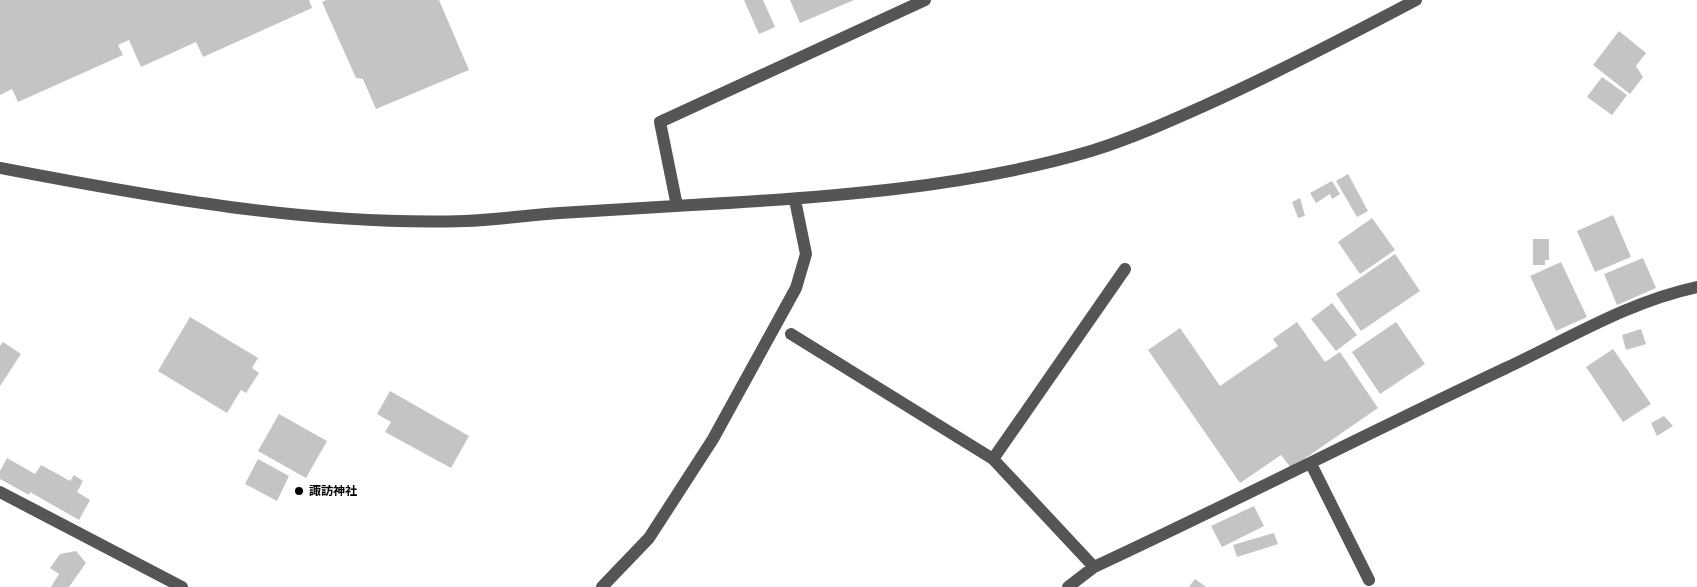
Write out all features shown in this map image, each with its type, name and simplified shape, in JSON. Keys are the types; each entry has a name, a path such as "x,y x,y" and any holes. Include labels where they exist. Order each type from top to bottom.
{"street":[{"path":"677,206 660,122 925,0"},
{"path":"0,168 110,189 254,209 371,219 466,221 677,206 795,200 950,181 1027,167 1091,151 1149,130 1295,65 1416,0"},
{"path":"602,587 655,530 713,438 796,288 806,254 795,200"},
{"path":"993,459 1125,269"},
{"path":"1068,587 1094,568 1614,317 1670,292 1697,287"},
{"path":"791,334 993,459 1094,568"},
{"path":"1311,464 1369,580"},
{"path":"0,492 182,587"}],"building":[{"path":"0,0 309,0 312,8 203,57 196,42 141,67 129,40 118,45 123,55 18,102 12,89 0,95"},
{"path":"326,0 439,0 469,70 376,109 363,79 356,78 322,2"},
{"path":"744,0 763,0 775,27 759,34"},
{"path":"790,0 854,0 800,23"},
{"path":"1619,31 1646,53 1636,66 1643,77 1630,94 1593,65"},
{"path":"1602,77 1627,95 1612,115 1587,97"},
{"path":"1348,174 1368,211 1357,217 1336,181"},
{"path":"1332,181 1340,194 1332,199 1330,194 1316,203 1310,193"},
{"path":"1300,198 1305,216 1298,218 1292,202"},
{"path":"1613,215 1631,257 1595,272 1577,231"},
{"path":"1372,218 1395,250 1360,274 1338,242"},
{"path":"1533,239 1549,239 1549,260 1545,260 1545,265 1533,265"},
{"path":"1395,254 1420,291 1361,331 1336,294"},
{"path":"1643,258 1656,288 1617,305 1604,274"},
{"path":"1561,262 1587,317 1556,331 1530,276"},
{"path":"1332,303 1357,335 1336,351 1311,319"},
{"path":"190,317 258,358 252,368 259,373 246,393 241,390 227,413 158,371"},
{"path":"1297,322 1325,362 1340,352 1378,408 1291,468 1281,455 1240,483 1148,350 1180,328 1220,386 1278,346 1273,339"},
{"path":"1396,322 1425,364 1380,394 1352,352"},
{"path":"1641,329 1646,344 1626,350 1622,335"},
{"path":"3,342 21,354 0,386 0,346"},
{"path":"1613,349 1651,404 1623,422 1586,367"},
{"path":"390,391 469,436 451,468 385,432 391,422 377,414"},
{"path":"279,414 327,441 306,478 258,451"},
{"path":"1664,416 1673,426 1657,436 1651,423"},
{"path":"7,458 35,474 41,465 70,481 74,475 83,481 77,492 90,500 79,520 30,492 29,495 0,479 0,471"},
{"path":"258,459 289,476 277,501 245,484"},
{"path":"1254,506 1264,526 1222,547 1211,526"},
{"path":"1274,533 1278,544 1237,557 1233,545"},
{"path":"76,551 86,563 69,587 51,587 59,574 50,568 60,554"},
{"path":"1195,579 1206,587 1189,587"}],"place":[{"name":"諏訪神社","path":"299,491"}]}
